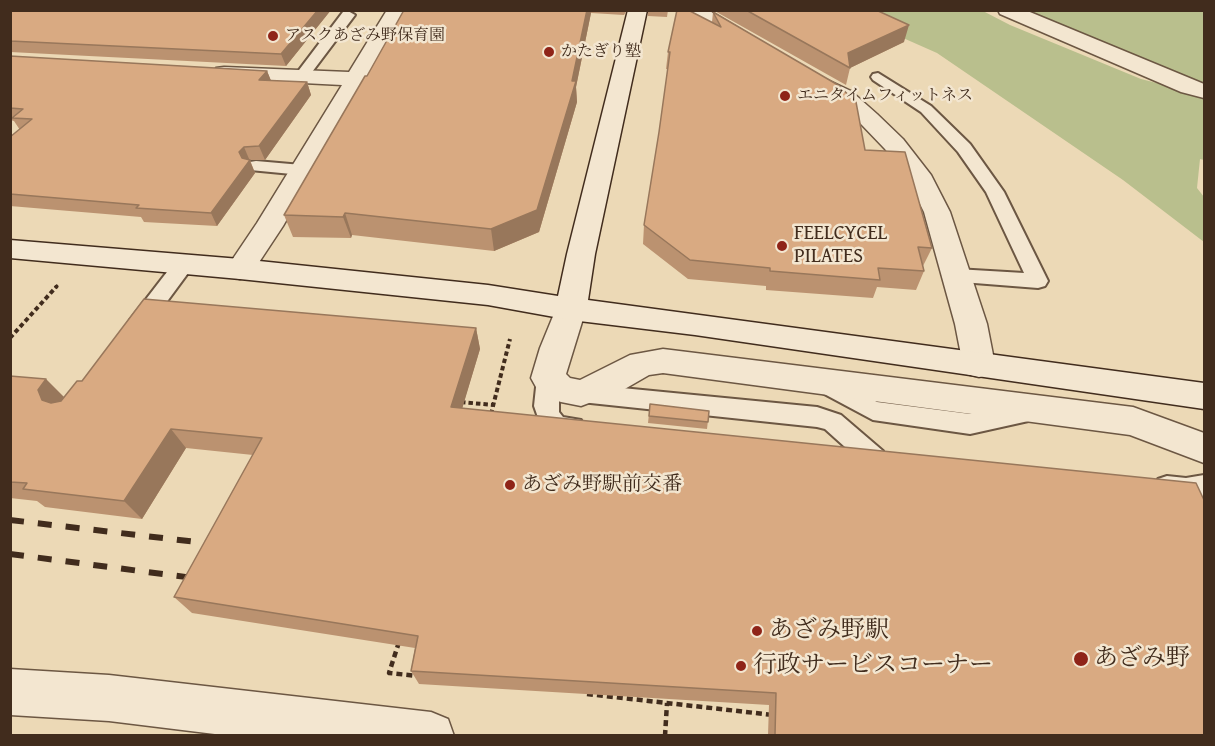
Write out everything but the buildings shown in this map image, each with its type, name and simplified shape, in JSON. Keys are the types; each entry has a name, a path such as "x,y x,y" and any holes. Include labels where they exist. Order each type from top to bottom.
{"street":[{"path":"240,269 397,10"},
{"path":"639,10 581,254 571,309 556,348 549,378 561,389 581,393 611,381 642,364 663,361 1046,408 1133,421 1204,448"},
{"path":"693,10 773,56"},
{"path":"1007,10 1189,87 1204,91"},
{"path":"206,72 354,79"},
{"path":"803,74 843,96 894,144 918,175 937,212 971,324 979,365"},
{"path":"10,249 240,269 488,295 571,309 695,324 1204,396"},
{"path":"10,692 109,698 431,735"}],"lane":[{"path":"301,77 348,15"},
{"path":"878,77 926,109 964,148 995,192 1038,281 956,276"},
{"path":"256,166 302,170"},
{"path":"127,338 184,264"},
{"path":"549,378 546,406 548,416 558,426 595,429"},
{"path":"581,393 817,417 832,422 886,459 833,453"},
{"path":"1140,484 1186,489 1204,486"}],"path":[{"path":"10,338 60,284"},
{"path":"489,424 510,339"},
{"path":"455,401 493,405"},
{"path":"400,640 389,673 424,676"},
{"path":"574,693 783,716"},
{"path":"665,735 667,703"}],"green space":[{"path":"842,11 983,11 1010,25 1141,79 1204,95 1204,160 1200,159 1197,188 1204,197 1204,242 1123,180 937,53"},
{"path":"1023,11 1204,11 1204,83 1196,82"}],"railway":[{"path":"10,520 222,545"},
{"path":"10,554 201,579"}],"place":[{"name":"アスクあざみ野保育園","path":"273,36"},
{"name":"かたぎり塾","path":"549,52"},
{"name":"エニタイムフィットネス","path":"785,96"},
{"name":"FEELCYCEL PILATES","path":"782,246"},
{"name":"あざみ野駅前交番","path":"510,485"},
{"name":"あざみ野駅","path":"757,631"},
{"name":"あざみ野","path":"1081,659"},
{"name":"行政サービスコーナー","path":"741,666"}]}
